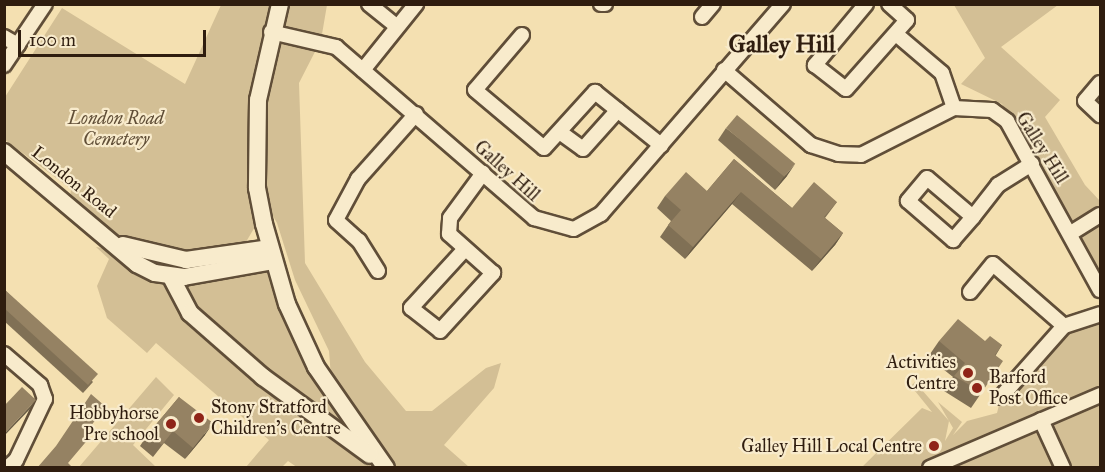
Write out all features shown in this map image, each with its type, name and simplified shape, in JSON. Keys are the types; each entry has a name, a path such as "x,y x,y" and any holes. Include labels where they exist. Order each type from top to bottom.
{"street":[{"path":"4,65 45,4"},
{"path":"280,4 271,32 255,142 257,189 272,254 316,367 385,466"},
{"path":"369,4 397,27"},
{"path":"363,70 416,4"},
{"path":"702,17 713,4"},
{"name":"Galley Hill","path":"271,32 336,46 534,218 574,229 601,214 783,4"},
{"path":"866,4 815,65 846,89 907,20 889,4"},
{"path":"896,34 942,73 954,108"},
{"path":"522,35 475,90 544,148 561,133 595,92 661,145"},
{"path":"4,36 18,45"},
{"name":"Galley Hill","path":"724,70 812,145 838,154 861,155 954,108 982,108 1007,121 1071,232 1101,290"},
{"path":"1101,83 1085,101 1101,115"},
{"path":"561,133 583,149 618,110"},
{"path":"378,271 359,241 336,220 358,179 416,114"},
{"name":"London Road","path":"4,152 119,244 137,264 171,277 272,254"},
{"path":"973,217 927,178 908,201 953,240 973,217 998,185 1032,164"},
{"path":"465,249 411,308 440,331 493,273 449,234 450,218 483,173"},
{"path":"1071,232 1101,215"},
{"name":"London Road","path":"119,244 186,260 272,254"},
{"path":"970,292 993,264 1064,326"},
{"path":"171,277 190,313 285,394 385,466"},
{"path":"1001,397 1064,326 1101,314"},
{"path":"4,354 40,385 45,399 7,468"},
{"path":"930,468 1100,395"},
{"path":"1041,420 1063,468"}],"green space":[{"name":"London Road Cemetery","path":"221,5 327,5 321,40 299,83 305,263 365,362 406,411 432,411 486,368 501,363 494,388 444,445 469,467 298,468 288,461 282,467 246,467 269,440 156,343 147,353 107,318 97,286 109,259 96,247 206,267 169,272 186,313 258,379 378,461 205,318 182,283 265,268 332,390 329,351 295,280 277,223 258,190 256,225 243,247 218,254 161,252 123,238 70,198 71,189 5,140 5,97 62,8 185,84"},
{"path":"954,5 1058,5 1001,47 1060,100 1045,117 1085,185 1100,201 1100,272 1002,104 961,84 985,58"},
{"path":"1100,314 1100,467 861,468 922,408 932,412 911,386 915,382 949,421 938,402 962,422 953,435 967,421 997,413 1001,397 1057,334","holes":["949,421 953,428 945,441"]},
{"path":"156,377 174,395 133,445 156,467 79,467"}],"building":[{"path":"737,115 795,164 784,177 726,128"},
{"path":"734,159 792,208 814,182 837,202 824,217 843,233 821,259 741,192 693,247 668,225 681,210 665,196 686,172 707,191"},
{"path":"4,289 98,374 88,385 4,308"},
{"path":"958,319 985,341 990,336 1002,345 995,355 1003,361 982,392 954,376 965,363 939,341"},
{"path":"22,387 36,400 4,434 4,406"},
{"path":"91,394 106,407 85,433 90,437 68,463 72,468 37,468 56,446"},
{"path":"179,397 213,423 193,448 173,431 162,445 148,434"}],"place":[{"name":"Activities Centre","path":"968,373"},
{"name":"Barford Post Office","path":"977,388"},
{"name":"Stony Stratford Children’s Centre","path":"199,418"},
{"name":"Hobbyhorse Pre school","path":"171,424"},
{"name":"Galley Hill Local Centre","path":"934,446"}],"district":[{"name":"Galley Hill","path":"782,45"}]}
